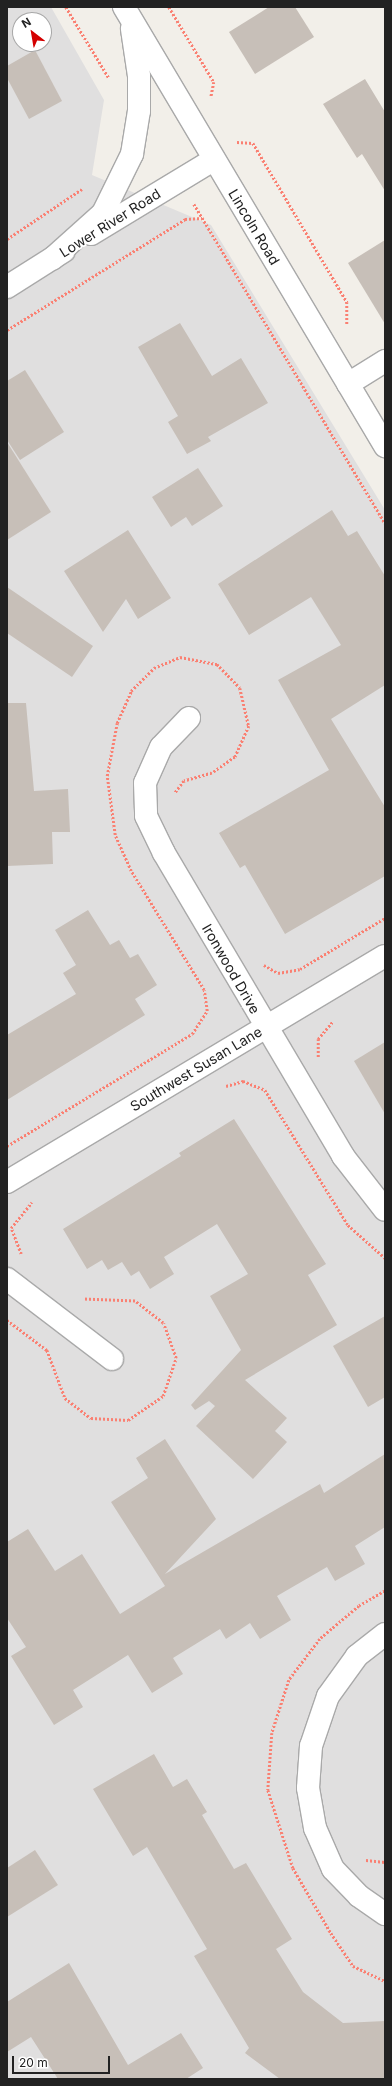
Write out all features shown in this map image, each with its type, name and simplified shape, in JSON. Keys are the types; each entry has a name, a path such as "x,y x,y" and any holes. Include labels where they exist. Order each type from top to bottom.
{"street":[{"name":"Lincoln Road","path":"127,13 213,160 385,446"},
{"path":"52,259 102,213 132,154 139,111 139,76 127,13"},
{"name":"Lower River Road","path":"7,286 213,160"},
{"path":"348,384 385,361"},
{"name":"Ironwood Drive","path":"189,718 161,747 146,783 146,816 164,853 265,1028 343,1156 385,1210"},
{"name":"Southwest Susan Lane","path":"7,1182 385,956"},
{"path":"7,1279 112,1359"},
{"path":"385,1634 356,1656 328,1696 311,1746 308,1788 315,1828 333,1869 359,1896 385,1914"}],"path":[{"path":"66,7 112,83"},
{"path":"169,7 214,82 212,98 215,104"},
{"path":"234,136 237,142 253,143 347,302 349,328"},
{"path":"181,179 202,218 385,523"},
{"path":"7,239 70,200 86,186"},
{"path":"7,330 185,219 202,218"},
{"path":"318,1059 318,1039 336,1018"},
{"path":"217,1088 243,1081 265,1090 348,1225 385,1258"},
{"path":"28,1259 21,1254 11,1228 37,1196"},
{"path":"7,1320 47,1350 65,1398 91,1418 128,1420 164,1396 176,1358 164,1323 135,1301 84,1301 78,1296"},
{"path":"359,1856 364,1860 385,1862"}],"shaded area":[{"path":"7,7 51,7 104,100 92,175 211,225 385,510 385,2079 7,2079"}],"building":[{"path":"269,7 295,7 314,37 255,74 229,32"},
{"path":"32,52 36,52 62,101 29,119 7,78 7,66"},
{"path":"365,79 385,112 385,191 362,154 357,158 323,104"},
{"path":"385,240 385,324 348,263"},
{"path":"180,323 212,376 241,358 268,403 208,437 211,441 187,454 168,422 178,416 138,347"},
{"path":"25,370 64,432 20,460 7,440 7,381"},
{"path":"7,442 51,512 7,540"},
{"path":"198,468 223,506 192,526 186,517 171,527 152,497"},
{"path":"332,510 348,536 357,531 385,576 385,685 331,719 385,807 385,876 285,934 245,865 240,868 219,833 329,770 278,680 341,645 311,597 249,635 218,584"},
{"path":"128,530 171,598 138,619 126,599 103,632 64,571"},
{"path":"7,587 93,646 72,677 7,633"},
{"path":"7,703 26,703 34,791 68,789 70,832 52,832 53,864 7,866"},
{"path":"88,910 110,945 119,940 130,958 138,954 157,985 135,999 145,1015 7,1100 7,1035 76,994 63,973 76,965 55,930"},
{"path":"385,1042 385,1114 354,1061"},
{"path":"234,1119 326,1264 308,1275 337,1325 245,1380 287,1418 275,1431 287,1442 253,1479 196,1426 215,1406 209,1401 195,1410 191,1405 241,1350 210,1296 248,1274 217,1224 164,1257 174,1274 150,1289 139,1271 131,1276 122,1262 108,1270 102,1260 87,1269 63,1229 181,1156 179,1153"},
{"path":"385,1316 385,1397 368,1407 333,1346"},
{"path":"165,1439 216,1519 165,1574 320,1484 324,1493 385,1454 385,1527 355,1546 365,1564 335,1581 327,1567 277,1596 291,1620 260,1639 250,1623 226,1639 220,1629 173,1658 183,1674 152,1693 128,1655 73,1690 83,1707 54,1725 11,1656 26,1647 7,1618 7,1542 28,1529 55,1571 82,1554 120,1614 165,1586 111,1502 148,1478 136,1458"},
{"path":"154,1754 173,1787 187,1779 207,1812 202,1815 234,1869 246,1863 292,1939 276,1949 303,1992 343,2023 385,2021 385,2079 280,2079 245,2053 249,2048 194,1956 207,1949 147,1847 133,1856 93,1789"},
{"path":"35,1850 58,1885 7,1917 7,1868"},
{"path":"69,1963 128,2065 181,2033 203,2068 186,2079 58,2079 31,2037 7,2052 7,2002"}]}
